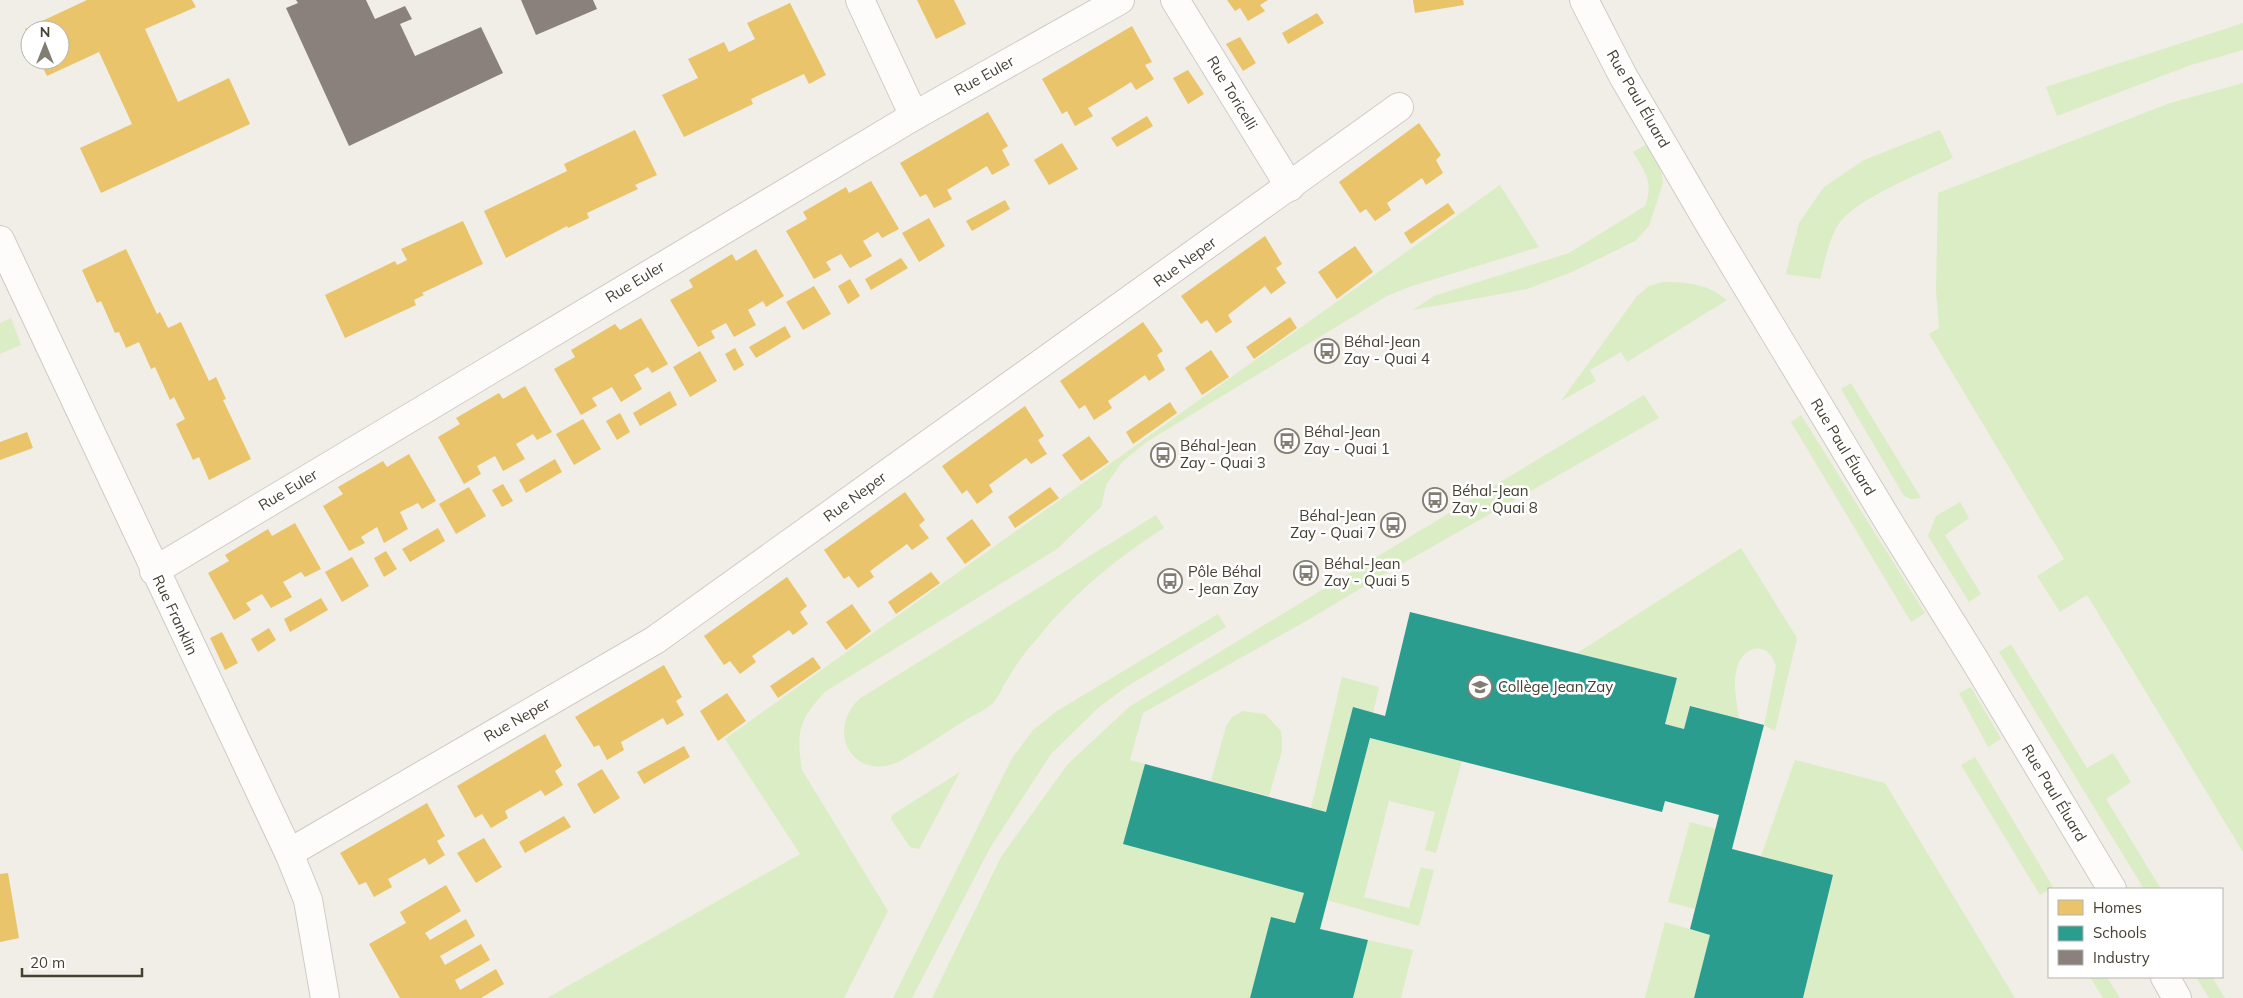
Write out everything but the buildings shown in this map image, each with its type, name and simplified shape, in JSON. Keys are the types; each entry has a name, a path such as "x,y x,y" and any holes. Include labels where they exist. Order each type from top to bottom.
{"street":[{"path":"860,0 914,116"},
{"name":"Rue Euler","path":"154,571 914,116 1120,0"},
{"name":"Rue Toricelli","path":"1175,0 1290,187"},
{"name":"Rue Paul Éluard","path":"1584,0 1623,76 1705,216 2111,888"},
{"name":"Rue Neper","path":"289,853 655,640 1290,187 1399,107"},
{"name":"Rue Franklin","path":"0,240 154,571 289,853 308,900 325,998"},
{"path":"2166,978 2178,998"}],"green space":[{"path":"2243,23 2243,50 2191,65 2057,116 2046,87"},
{"path":"2243,83 2243,852 2087,595 2060,612 2037,576 2064,559 1929,334 1939,328 1936,290 1938,193 2170,103"},
{"path":"1940,130 1953,158 1892,186 1849,213 1840,222 1833,235 1820,279 1786,274 1799,223 1824,187 1864,160"},
{"path":"1647,144 1661,169 1663,183 1649,226 1635,241 1572,272 1527,289 1413,310 1434,296 1569,253 1645,206 1649,190 1647,177 1633,152"},
{"path":"1500,185 1539,247 1412,286 1387,296 1148,441 1122,462 1106,485 1101,507 1057,549 826,691 817,701 805,718 800,735 799,745 802,770 888,911 844,998 547,998 800,854 725,739"},
{"path":"1663,282 1705,287 1727,300 1627,362 1621,352 1590,370 1596,381 1561,401 1637,296 1649,286"},
{"path":"11,318 21,345 0,354 0,323"},
{"path":"1851,383 1921,498 1911,499 1904,496 1841,389"},
{"path":"1644,395 1659,418 1143,713 1130,760 1145,764 1124,843 1304,893 1295,923 1271,917 1250,998 932,998 1001,857 1067,765 1129,707"},
{"path":"1801,415 1925,613 1911,622 1791,422"},
{"path":"1960,502 1969,518 1945,535 1981,594 1969,602 1928,536 1936,516"},
{"path":"1156,515 1164,528 1111,565 1064,608 1024,654 990,706 900,761 884,766 870,766 858,760 850,751 845,740 844,727 849,713 859,699"},
{"path":"1741,548 1797,638 1775,731 1764,725 1776,666 1772,658 1762,649 1750,650 1744,654 1737,668 1735,687 1739,719 1690,706 1684,729 1665,724 1677,678 1577,653"},
{"path":"1218,614 1226,627 1126,687 1098,708 1051,754 990,848 912,998 893,998 1012,758 1033,730 1057,711"},
{"path":"2011,644 2087,768 2113,753 2131,782 2106,799 2160,888 2143,888 1999,652"},
{"path":"1342,677 1379,687 1373,713 1353,708 1326,812 1311,808"},
{"path":"1971,687 2001,739 1988,747 1959,693"},
{"path":"1243,711 1265,714 1281,731 1282,751 1269,796 1211,781 1226,726 1232,717"},
{"path":"1370,738 1462,761 1436,853 1425,850 1435,812 1389,801 1364,897 1409,908 1421,867 1434,870 1419,926 1327,900"},
{"path":"1975,757 2053,887 2048,888 2048,890 2040,895 1961,765"},
{"path":"1795,760 1885,783 2015,998 1803,998 1833,876 1761,856"},
{"path":"960,772 919,849 910,847 891,819 892,815"},
{"path":"1690,822 1716,829 1695,909 1668,902"},
{"path":"1665,922 1710,935 1694,998 1645,998"},
{"path":"1368,940 1413,950 1401,998 1353,998"},
{"path":"2091,978 2108,978 2120,998 2103,998"},
{"path":"2197,978 2213,978 2225,998 2209,998"}],"place":[{"name":"Béhal-Jean Zay - Quai 4","path":"1327,351"},
{"name":"Béhal-Jean Zay - Quai 1","path":"1287,441"},
{"name":"Béhal-Jean Zay - Quai 3","path":"1163,455"},
{"name":"Béhal-Jean Zay - Quai 8","path":"1435,500"},
{"name":"Béhal-Jean Zay - Quai 7","path":"1393,525"},
{"name":"Béhal-Jean Zay - Quai 5","path":"1306,573"},
{"name":"Pôle Béhal - Jean Zay","path":"1170,581"},
{"name":"Collège Jean Zay","path":"1480,687"}]}
